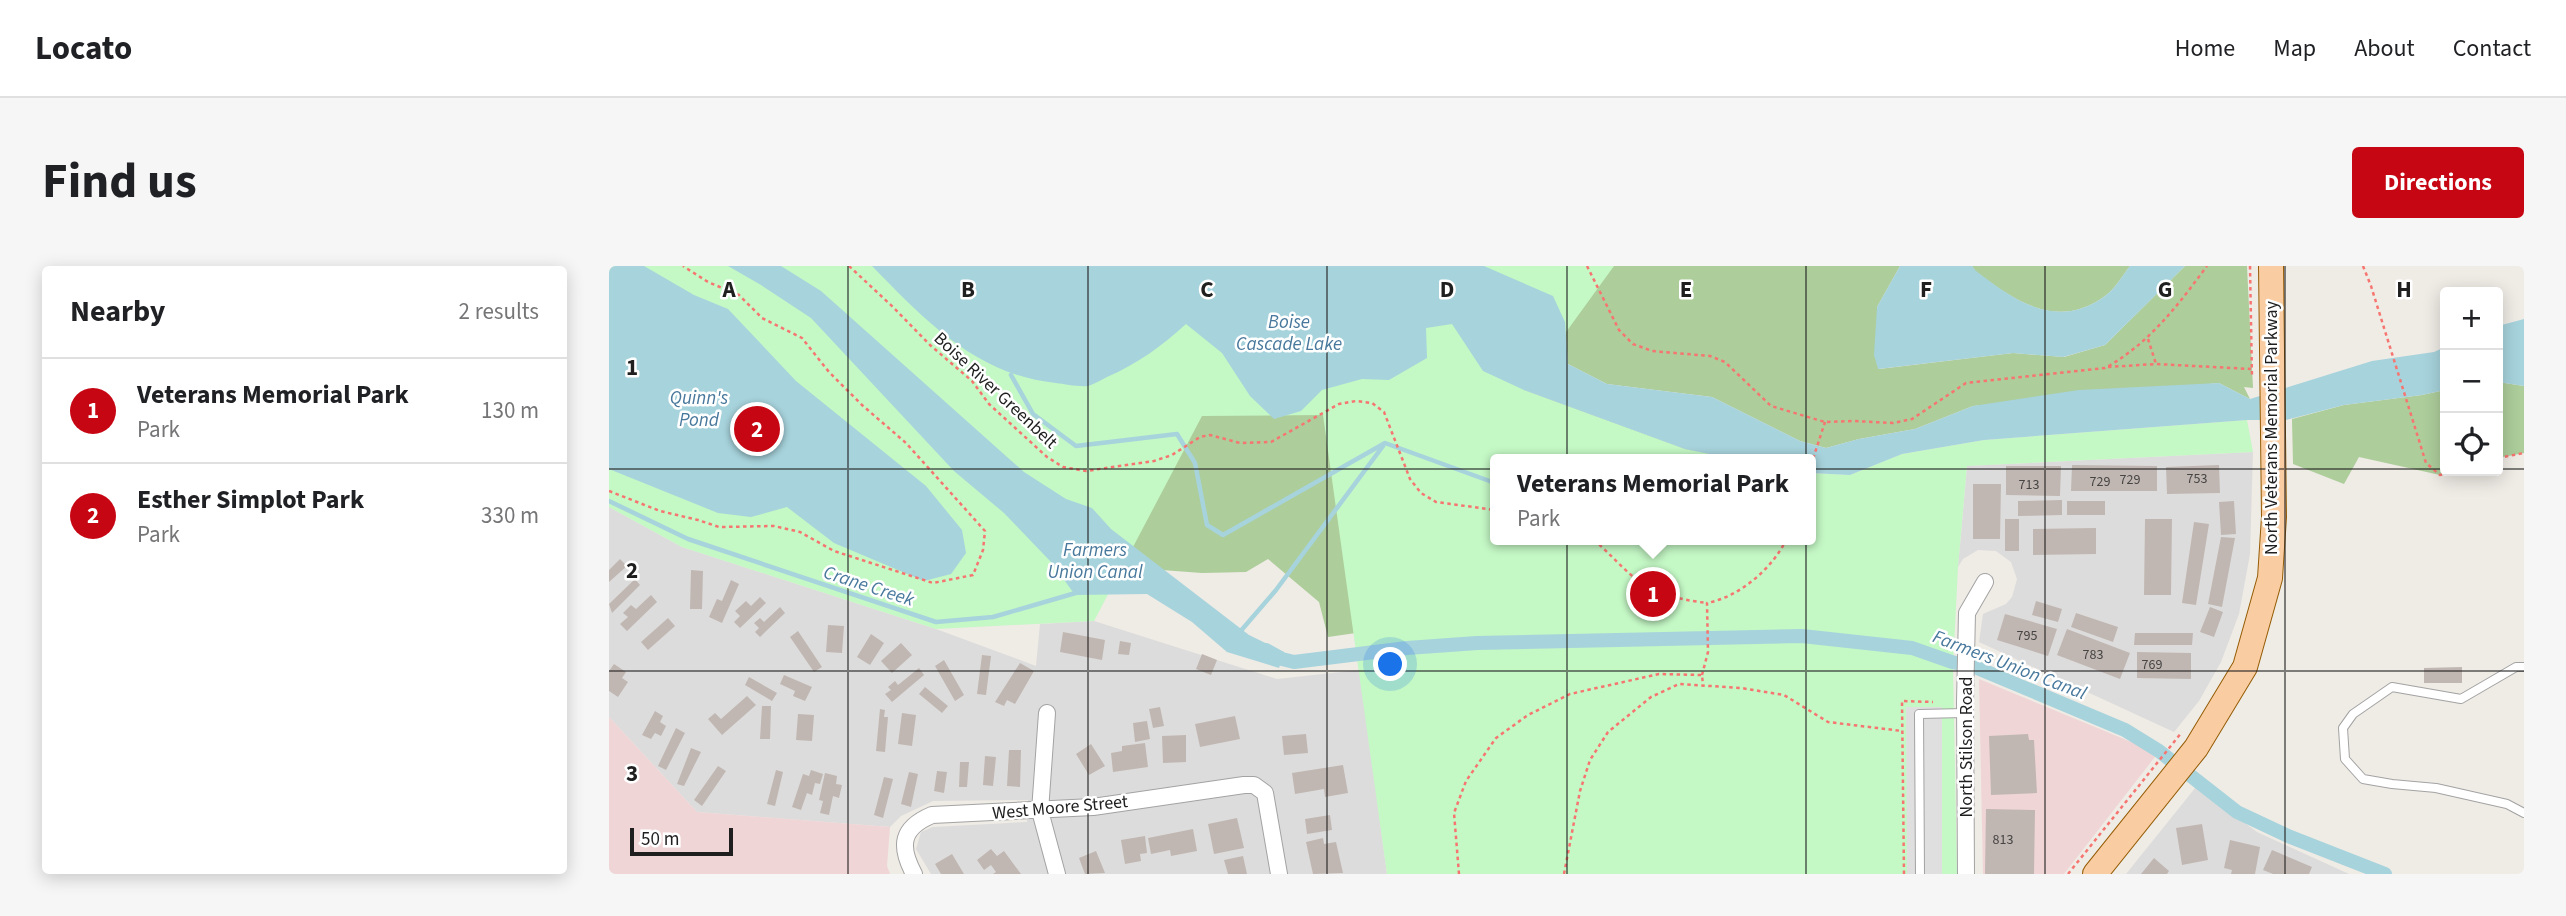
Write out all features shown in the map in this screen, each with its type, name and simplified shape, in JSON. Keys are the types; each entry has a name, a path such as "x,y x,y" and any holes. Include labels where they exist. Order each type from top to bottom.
{"main road":[{"name":"North Veterans Memorial Parkway","path":"2095,874 2187,736 2245,667 2270,578 2274,517 2273,468 2262,387 2260,268"}],"street":[{"name":"North Stilson Road","path":"1966,874 1965,695 1968,613 1985,582"},
{"path":"1047,713 1040,811 1057,874"},
{"name":"West Moore Street","path":"914,874 906,859 908,830 932,816 1093,807 1244,785 1261,788 1267,801 1279,874"}],"lane":[{"path":"2524,667 2516,667 2461,699 2392,687 2353,714 2343,728 2345,759 2363,779 2436,788 2507,804 2524,813"},
{"path":"1920,874 1919,714 1965,713"}],"path":[{"path":"609,491 660,511 719,527 774,526 800,532 834,551 933,583 973,575 983,550 985,531 907,443 862,405 829,372 802,338 762,318 739,295 708,282 683,266"},
{"name":"Boise River Greenbelt","path":"849,266 930,345 972,381 989,404 1047,457 1063,467 1086,471 1154,461 1172,455 1200,437 1210,435 1240,443 1271,442 1339,404 1356,401 1372,403 1384,412 1410,479 1421,493 1436,502 1490,509"},
{"path":"1587,266 1619,330 1633,345 1652,351 1710,356 1725,362 1771,406 1825,422 1893,423 1912,419 1966,383 1981,380 2156,364 2251,369"},
{"path":"2105,368 2148,339 2207,266"},
{"path":"2363,266 2425,463 2440,475"},
{"path":"2260,268 2251,369 2262,387"},
{"path":"2148,339 2156,364"},
{"path":"1815,454 1825,422"},
{"path":"2503,456 2524,453"},
{"path":"1599,545 1650,589 1707,603 1738,591 1760,573 1783,545"},
{"path":"1703,686 1702,675 1708,652 1707,603"},
{"path":"1459,874 1454,813 1466,781 1496,738 1528,715 1570,694 1659,674 1702,675"},
{"path":"1564,874 1580,791 1590,760 1608,732 1651,697 1679,684 1741,688 1784,695 1828,722 1902,731"},
{"path":"2068,874 2165,769 2187,736"}],"shaded area":[{"path":"2253,452 2250,554 2239,614 2221,662 2199,701 2174,732 1979,642 1983,614 2006,604 2012,597 2017,579 2011,562 1996,551 1978,550 1963,559 1958,567 1967,466"},
{"path":"609,507 682,547 936,629 1036,666 1040,624 1094,621 1277,679 1360,670 1387,874 931,874 916,849 921,832 933,827 1027,822 1028,800 933,801 901,816 890,827 697,812 609,717"},
{"path":"1979,679 2158,753 2064,874 1983,874"},
{"path":"1906,707 1942,707 1942,874 1907,874"},
{"path":"609,717 697,812 890,827 887,866 890,874 609,874"},
{"path":"2196,787 2257,832 2349,874 2126,874"}],"green space":[{"path":"609,266 1614,266 1524,390 1685,449 1710,454 1490,454 1490,545 1816,545 1816,473 1850,475 1902,454 1984,440 2247,420 2253,452 1967,466 1953,667 1957,874 1387,874 1323,415 1202,416 1094,621 936,629 682,547 609,507"},
{"path":"872,266 1301,411 1524,390 1685,449 1710,454 1490,454 1490,545 1496,545 1508,611 1328,637 1319,602 1268,559 1246,572 1162,570 1111,529"},
{"path":"1484,266 1900,266 1877,307 1879,369 2013,353 2064,357 2105,345 2185,266 2247,266 2253,388 2244,387 2250,399 2219,383 1973,406 1915,429 1826,448 1800,441 1712,397 1607,384 1568,364 1565,322"},
{"path":"1972,266 2130,266 2105,296 2087,306 2070,311 2053,311 2021,301 1990,282"},
{"path":"2503,383 2524,386 2524,453 2503,457"},
{"path":"2440,391 2440,475 2359,457 2344,484 2293,464 2292,419 2344,405"}],"water":[{"name":"Quinn's Pond","path":"609,266 644,266 694,295 728,309 796,381 926,486 962,530 966,553 951,574 924,581 834,543 787,507 751,517 718,513 609,469"},
{"name":"Farmers Union Canal","path":"728,266 781,266 821,291 1024,472 1066,499 1092,508 1111,529 1249,635 1284,652 1279,668 1227,652 1192,622 1147,594 1075,595 1052,563 1004,513 954,471 811,318"},
{"name":"Boise Cascade Lake","path":"872,266 1484,266 1553,296 1565,322 1568,364 1607,384 1712,397 1800,441 1826,448 1915,429 1973,406 2079,390 2219,383 2250,399 2372,361 2440,349 2440,391 2344,405 2286,420 2247,420 1984,440 1902,454 1850,475 1816,473 1816,454 1710,454 1685,449 1524,390 1483,371 1452,324 1426,328 1427,358 1389,380 1362,379 1322,390 1301,411 1274,419 1250,396 1222,353 1186,324 1139,360 1088,386 1027,378 1001,369 977,357 932,325"},
{"path":"1900,266 1972,266 2021,301 2037,308 2070,311 2087,306 2105,296 2130,266 2185,266 2105,345 2063,357 2013,353 1878,369 1874,355 1877,307"},
{"path":"2524,319 2524,386 2503,383 2503,325"}],"building":[{"path":"2072,465 2157,466 2157,491 2071,491"},
{"path":"2219,465 2220,493 2167,494 2166,467"},
{"path":"2006,466 2061,466 2060,496 2006,495"},
{"path":"1973,484 2001,484 2000,539 1973,539"},
{"path":"2062,500 2062,515 2018,516 2018,501"},
{"path":"2067,501 2105,501 2105,515 2067,515"},
{"path":"2234,501 2236,534 2221,535 2219,502"},
{"path":"2005,519 2019,519 2019,551 2005,551"},
{"path":"2145,519 2172,519 2171,595 2144,595"},
{"path":"2194,522 2209,524 2196,605 2182,603"},
{"path":"2096,528 2096,554 2033,555 2033,529"},
{"path":"2221,537 2235,538 2222,607 2208,604"},
{"path":"620,559 627,566 609,582 609,570"},
{"path":"691,570 703,571 702,609 690,609"},
{"path":"635,579 640,585 612,613 609,604"},
{"path":"731,580 739,584 722,623 709,617 717,599 722,601"},
{"path":"651,595 657,602 627,631 620,624 628,617 623,613 631,605 636,609"},
{"path":"760,597 766,603 740,628 734,622 740,616 735,611 746,601 751,606"},
{"path":"2036,601 2062,609 2058,622 2032,615"},
{"path":"780,607 785,613 760,637 755,632 759,628 754,623 760,618 764,622"},
{"path":"2210,607 2223,612 2214,637 2200,632"},
{"path":"2076,613 2118,627 2113,642 2071,627"},
{"path":"2005,614 2057,629 2048,656 1997,640"},
{"path":"668,618 675,626 648,650 641,642"},
{"path":"828,625 844,626 842,653 826,652"},
{"path":"2067,629 2130,653 2120,679 2057,655"},
{"path":"798,631 822,667 814,672 790,637"},
{"path":"1063,632 1105,640 1102,660 1060,652"},
{"path":"2135,633 2193,633 2192,645 2134,645"},
{"path":"871,634 884,643 870,665 857,657"},
{"path":"1120,641 1131,643 1129,655 1118,654"},
{"path":"901,643 912,655 892,673 881,661"},
{"path":"2137,652 2191,653 2191,679 2137,678"},
{"path":"1202,654 1217,660 1211,675 1196,669"},
{"path":"982,655 991,656 986,695 977,694"},
{"path":"944,660 964,695 955,701 935,666"},
{"path":"1020,663 1034,671 1015,704 1007,700 1004,706 995,702"},
{"path":"614,664 626,672 622,678 628,682 618,697 609,691 609,671"},
{"path":"2462,667 2462,683 2424,683 2424,668"},
{"path":"919,668 924,675 892,702 885,694 891,690 888,687 895,681 898,685"},
{"path":"784,675 812,687 805,701 793,696 795,691 780,684"},
{"path":"749,677 777,693 772,701 745,685"},
{"path":"925,687 948,706 942,713 919,694"},
{"path":"747,696 756,705 722,735 708,719 715,713 721,719"},
{"path":"762,706 771,706 770,739 760,739"},
{"path":"1160,707 1164,726 1153,728 1149,709"},
{"path":"880,709 885,710 884,717 888,717 885,752 876,751"},
{"path":"655,711 663,716 660,722 666,726 661,736 655,733 651,739 642,735"},
{"path":"902,713 916,715 912,746 898,744"},
{"path":"798,714 814,715 812,741 796,740"},
{"path":"1235,716 1240,739 1200,747 1195,724"},
{"path":"1147,721 1150,739 1135,742 1133,723"},
{"path":"676,728 685,733 666,770 658,766"},
{"path":"1306,734 1308,753 1284,755 1282,736"},
{"path":"2028,734 2029,740 2034,740 2037,793 1991,795 1989,736"},
{"path":"1186,735 1186,762 1163,763 1162,736"},
{"path":"1145,743 1148,767 1113,772 1111,753 1122,751 1122,746"},
{"path":"1091,744 1105,766 1089,775 1076,754"},
{"path":"691,748 701,752 684,786 677,784"},
{"path":"1009,750 1021,750 1020,787 1007,786"},
{"path":"985,756 996,757 993,786 983,785"},
{"path":"960,762 969,762 967,787 959,787"},
{"path":"1343,765 1348,793 1325,797 1324,789 1295,794 1292,773"},
{"path":"718,766 726,771 702,806 694,800"},
{"path":"776,770 783,772 775,806 767,804"},
{"path":"811,770 823,774 820,784 815,783 812,795 807,793 801,810 792,807 803,774 809,776"},
{"path":"937,771 947,772 944,793 934,791"},
{"path":"909,772 918,774 911,807 901,804"},
{"path":"825,773 837,776 836,784 842,785 839,798 833,796 829,815 820,813 823,801 819,800"},
{"path":"884,777 893,779 883,818 874,815"},
{"path":"1986,809 2035,810 2034,874 1985,874"},
{"path":"1330,815 1332,830 1307,834 1305,819"},
{"path":"1237,818 1244,848 1214,854 1208,824"},
{"path":"2202,824 2208,860 2182,865 2176,828"},
{"path":"1193,829 1197,851 1171,856 1170,850 1151,854 1148,838"},
{"path":"1145,836 1147,853 1140,854 1141,861 1125,864 1121,840"},
{"path":"1323,838 1324,844 1336,842 1343,873 1313,874 1306,842"},
{"path":"2230,840 2260,847 2255,874 2231,874 2232,870 2224,868"},
{"path":"991,849 997,856 1004,851 1021,874 993,874 996,872 991,865 984,870 977,860"},
{"path":"2272,850 2312,867 2309,874 2273,874 2263,870"},
{"path":"1096,851 1105,873 1085,874 1079,858"},
{"path":"952,854 964,874 941,874 935,864"},
{"path":"1243,856 1247,874 1228,874 1224,860"},
{"path":"2154,858 2169,871 2167,874 2141,874"}],"waterway":[{"path":"1011,375 1033,414 1076,446 1177,434 1195,463 1207,525 1223,535 1385,443 1490,481"},
{"path":"1239,633 1276,590 1383,446"},
{"name":"Crane Creek","path":"609,501 688,539 936,622 993,617 1079,592"},
{"name":"Farmers Union Canal","path":"1266,650 1294,662 1407,648 1477,643 1802,636 1912,648 1975,667 2125,730 2159,751 2237,812 2288,836 2385,874"}],"place":[{"name":"Esther Simplot Park","path":"757,429"},
{"name":"Veterans Memorial Park","path":"1653,594"}]}
